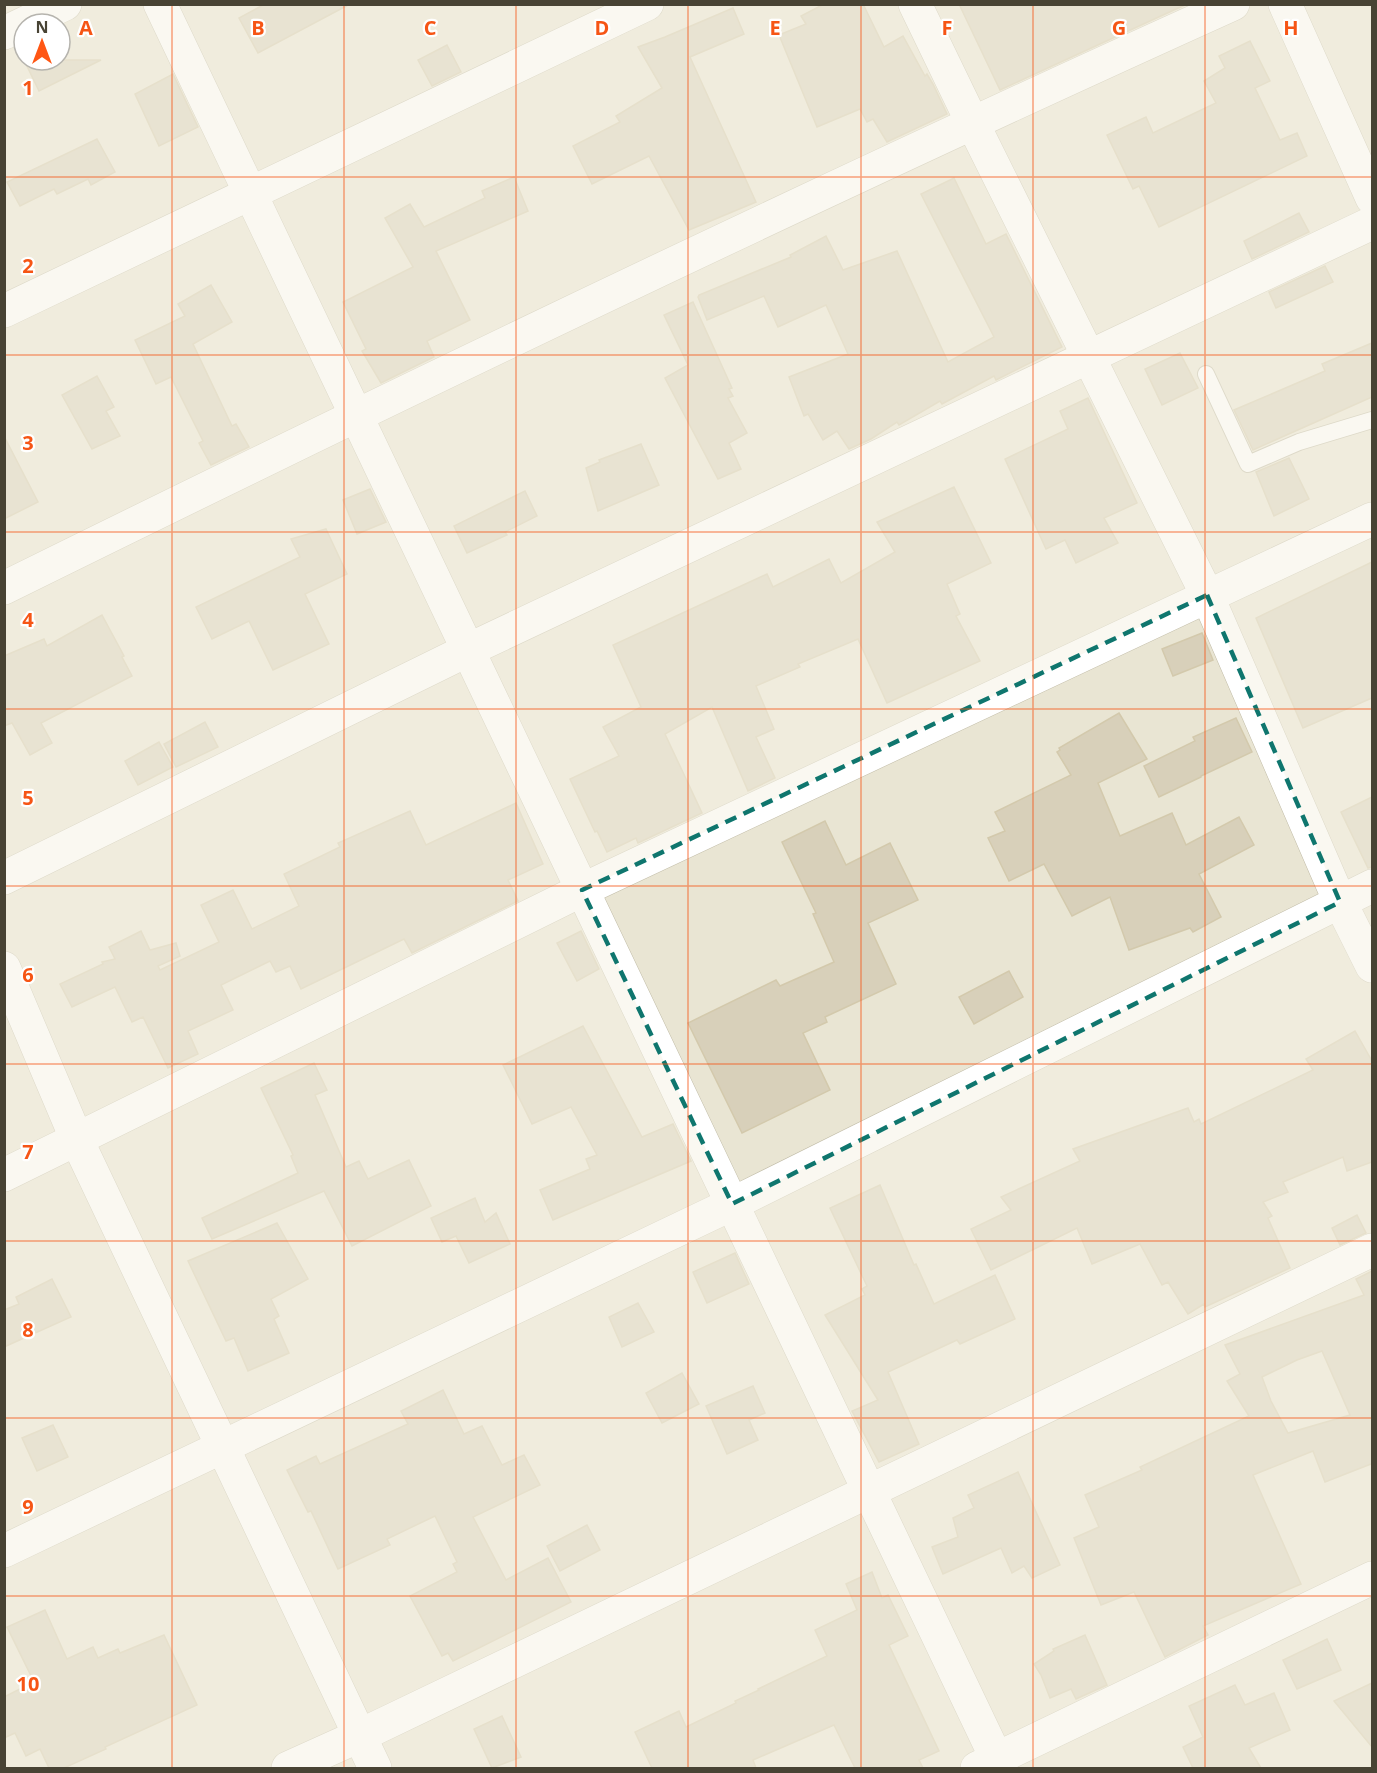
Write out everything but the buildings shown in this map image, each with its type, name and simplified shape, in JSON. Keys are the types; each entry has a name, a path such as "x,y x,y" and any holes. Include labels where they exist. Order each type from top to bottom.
{"street":[{"path":"4,33 65,4"},
{"path":"160,4 868,1491 991,1765 1372,1578"},
{"path":"4,311 647,4"},
{"path":"915,4 1207,595 1340,902 1372,966"},
{"path":"4,588 356,415 972,122 1233,4"},
{"path":"1285,4 1372,198"},
{"path":"4,878 468,650 1372,223"},
{"path":"4,1175 582,890 1372,519"},
{"path":"4,1551 732,1204 1372,886"},
{"path":"4,968 77,1140 375,1768"},
{"path":"288,1768 360,1736 1372,1250"}],"lane":[{"path":"1206,374 1248,464 1299,442 1372,420"}],"highlighted area":[{"path":"1207,595 1340,902 732,1204 582,890"}],"shaded area":[{"path":"5,5 1372,5 1372,1768 5,1768"}]}
